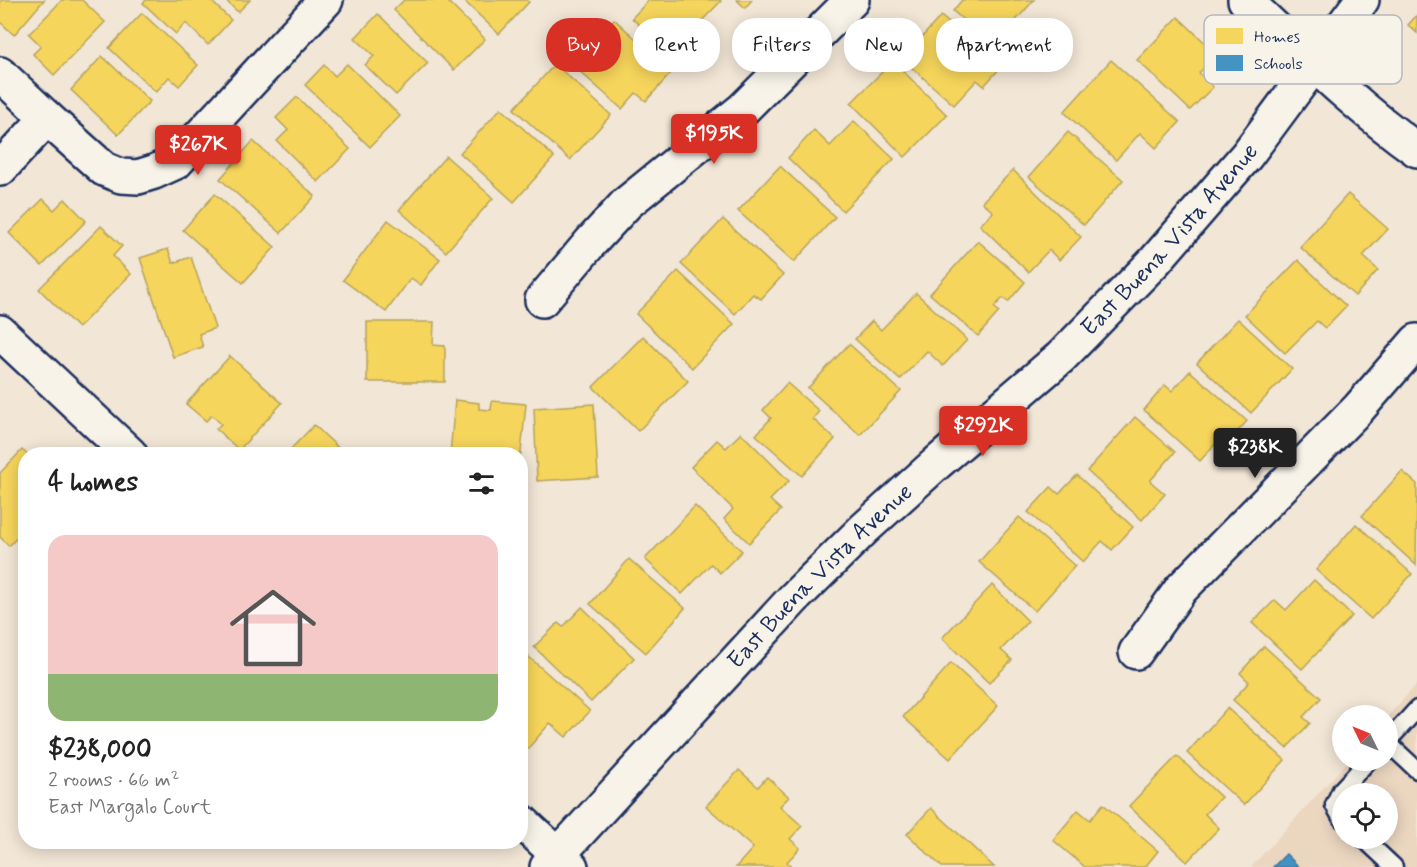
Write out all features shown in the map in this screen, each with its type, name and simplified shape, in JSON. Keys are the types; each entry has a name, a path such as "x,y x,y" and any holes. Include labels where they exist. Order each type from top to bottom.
{"street":[{"path":"0,74 104,169 121,176 138,177 176,162 326,0"},
{"path":"542,300 627,203 743,109 852,0"},
{"path":"1245,0 1261,15"},
{"name":"East Buena Vista Avenue","path":"1351,15 1362,0"},
{"name":"East Buena Vista Avenue","path":"559,863 794,598 864,529 937,463 1061,357 1155,261 1247,155 1300,84"},
{"path":"1336,84 1381,124 1417,150"},
{"path":"0,169 47,118"},
{"path":"2,339 122,447"},
{"path":"1136,652 1181,589 1359,408 1417,341"},
{"path":"528,829 559,863"}],"lane":[{"path":"1398,731 1417,709"},
{"path":"1398,752 1417,770"},
{"path":"1348,783 1359,771"},
{"path":"1375,849 1394,867"}],"shaded area":[{"path":"1417,684 1417,867 1251,867 1339,771 1398,771 1398,705"}],"building: Homes":[{"path":"2,0 44,0 14,35 0,22 0,2"},
{"path":"62,0 82,0 105,22 54,75 33,54 41,46 29,34"},
{"path":"146,0 210,0 231,20 208,45 186,23 176,34 143,3"},
{"path":"225,0 250,0 238,12"},
{"path":"404,0 446,0 485,39 454,70 394,10"},
{"path":"463,0 527,0 529,2 499,34"},
{"path":"649,0 721,1 705,18 632,18"},
{"path":"737,0 752,0 745,8"},
{"path":"962,0 1034,0 1018,18 961,18 953,11"},
{"path":"142,13 198,65 179,86 169,77 156,92 109,48"},
{"path":"378,14 428,63 396,95 365,65 374,56 355,38"},
{"path":"1417,15 1417,33 1408,25"},
{"path":"1178,17 1204,42 1204,68 1199,73 1204,78 1204,84 1210,84 1213,87 1190,110 1137,60"},
{"path":"936,22 936,72 996,72 984,86 977,80 954,105 917,72 924,72 924,35"},
{"path":"621,25 633,36 633,72 672,72 646,101 636,93 622,109 580,72 621,72"},
{"path":"102,56 150,101 118,135 71,90"},
{"path":"1111,60 1180,122 1156,148 1140,133 1116,160 1064,112"},
{"path":"347,64 400,116 370,147 305,85 324,65 335,76"},
{"path":"548,72 564,72 611,115 570,160 514,109"},
{"path":"882,72 904,72 947,115 905,157 851,103"},
{"path":"297,97 350,149 318,182 277,141 288,130 276,118"},
{"path":"501,108 554,157 514,202 460,153"},
{"path":"854,121 894,159 843,211 788,158 814,130 830,146"},
{"path":"1068,132 1123,180 1084,225 1029,177"},
{"path":"253,141 315,196 281,233 220,179"},
{"path":"446,156 493,198 446,252 399,210"},
{"path":"780,166 835,217 794,262 738,211"},
{"path":"1013,170 1081,237 1059,260 1049,250 1028,272 980,225 993,212 982,202"},
{"path":"215,194 275,247 243,283 183,230"},
{"path":"1348,194 1388,229 1363,256 1378,270 1355,296 1300,247"},
{"path":"43,199 54,210 65,199 86,221 42,266 9,233"},
{"path":"723,219 783,275 761,299 753,294 735,314 681,264"},
{"path":"388,220 440,259 421,285 411,278 386,312 343,280"},
{"path":"101,226 122,246 113,256 131,274 78,328 39,289"},
{"path":"978,241 1025,282 1008,302 1003,298 994,307 999,312 978,336 930,294"},
{"path":"168,249 173,263 191,257 215,328 199,334 203,347 173,357 140,258"},
{"path":"1298,260 1346,306 1325,328 1317,321 1285,353 1245,315"},
{"path":"678,271 734,324 692,368 636,314"},
{"path":"916,293 967,340 943,366 927,351 900,380 855,339 872,321 881,330"},
{"path":"1238,319 1292,369 1251,413 1197,363"},
{"path":"367,322 434,322 433,345 445,346 445,382 367,382"},
{"path":"643,336 688,381 638,431 593,387"},
{"path":"849,344 901,391 860,435 808,388"},
{"path":"230,356 282,403 242,447 236,447 216,429 221,424 212,415 206,421 186,404"},
{"path":"1190,371 1247,421 1223,448 1217,442 1200,461 1144,410 1165,385 1172,391"},
{"path":"787,383 819,411 813,419 835,439 802,476 756,435 771,418 763,410"},
{"path":"455,400 479,403 479,409 491,410 492,401 526,404 522,447 451,447"},
{"path":"594,404 598,477 537,481 534,408"},
{"path":"1135,417 1175,452 1150,481 1165,494 1142,520 1087,471"},
{"path":"314,425 338,447 293,447"},
{"path":"741,433 789,481 770,500 781,510 749,543 724,519 733,509 691,467 717,440 726,448"},
{"path":"18,454 18,536 9,546 0,537 0,473"},
{"path":"1402,471 1417,484 1416,565 1362,516"},
{"path":"1077,475 1133,527 1112,550 1102,541 1083,562 1028,512 1051,487 1059,494"},
{"path":"695,506 742,551 720,573 711,564 682,594 645,559"},
{"path":"1019,517 1075,566 1035,611 979,562"},
{"path":"1356,524 1412,574 1371,619 1316,570"},
{"path":"629,559 685,608 646,653 590,604"},
{"path":"1314,580 1352,616 1302,669 1252,623 1275,600 1286,610"},
{"path":"992,585 1028,621 1001,650 1012,660 989,683 942,638"},
{"path":"582,607 634,658 591,702 534,647 558,623 563,627"},
{"path":"1264,646 1321,698 1303,717 1310,723 1287,748 1233,700 1249,682 1240,673"},
{"path":"528,656 590,711 566,737 550,723 528,749"},
{"path":"951,663 998,706 950,759 903,717"},
{"path":"1227,708 1285,760 1244,805 1187,753"},
{"path":"1177,756 1221,797 1205,814 1219,828 1187,862 1129,806"},
{"path":"739,770 758,787 767,777 789,797 780,806 802,826 790,839 800,848 787,862 792,867 736,867 753,848 706,806"},
{"path":"1103,804 1158,851 1145,867 1085,867 1053,840 1078,810 1090,820"},
{"path":"931,808 994,867 942,867 907,834"}],"building: Schools":[{"path":"1286,854 1299,867 1273,867"}]}
